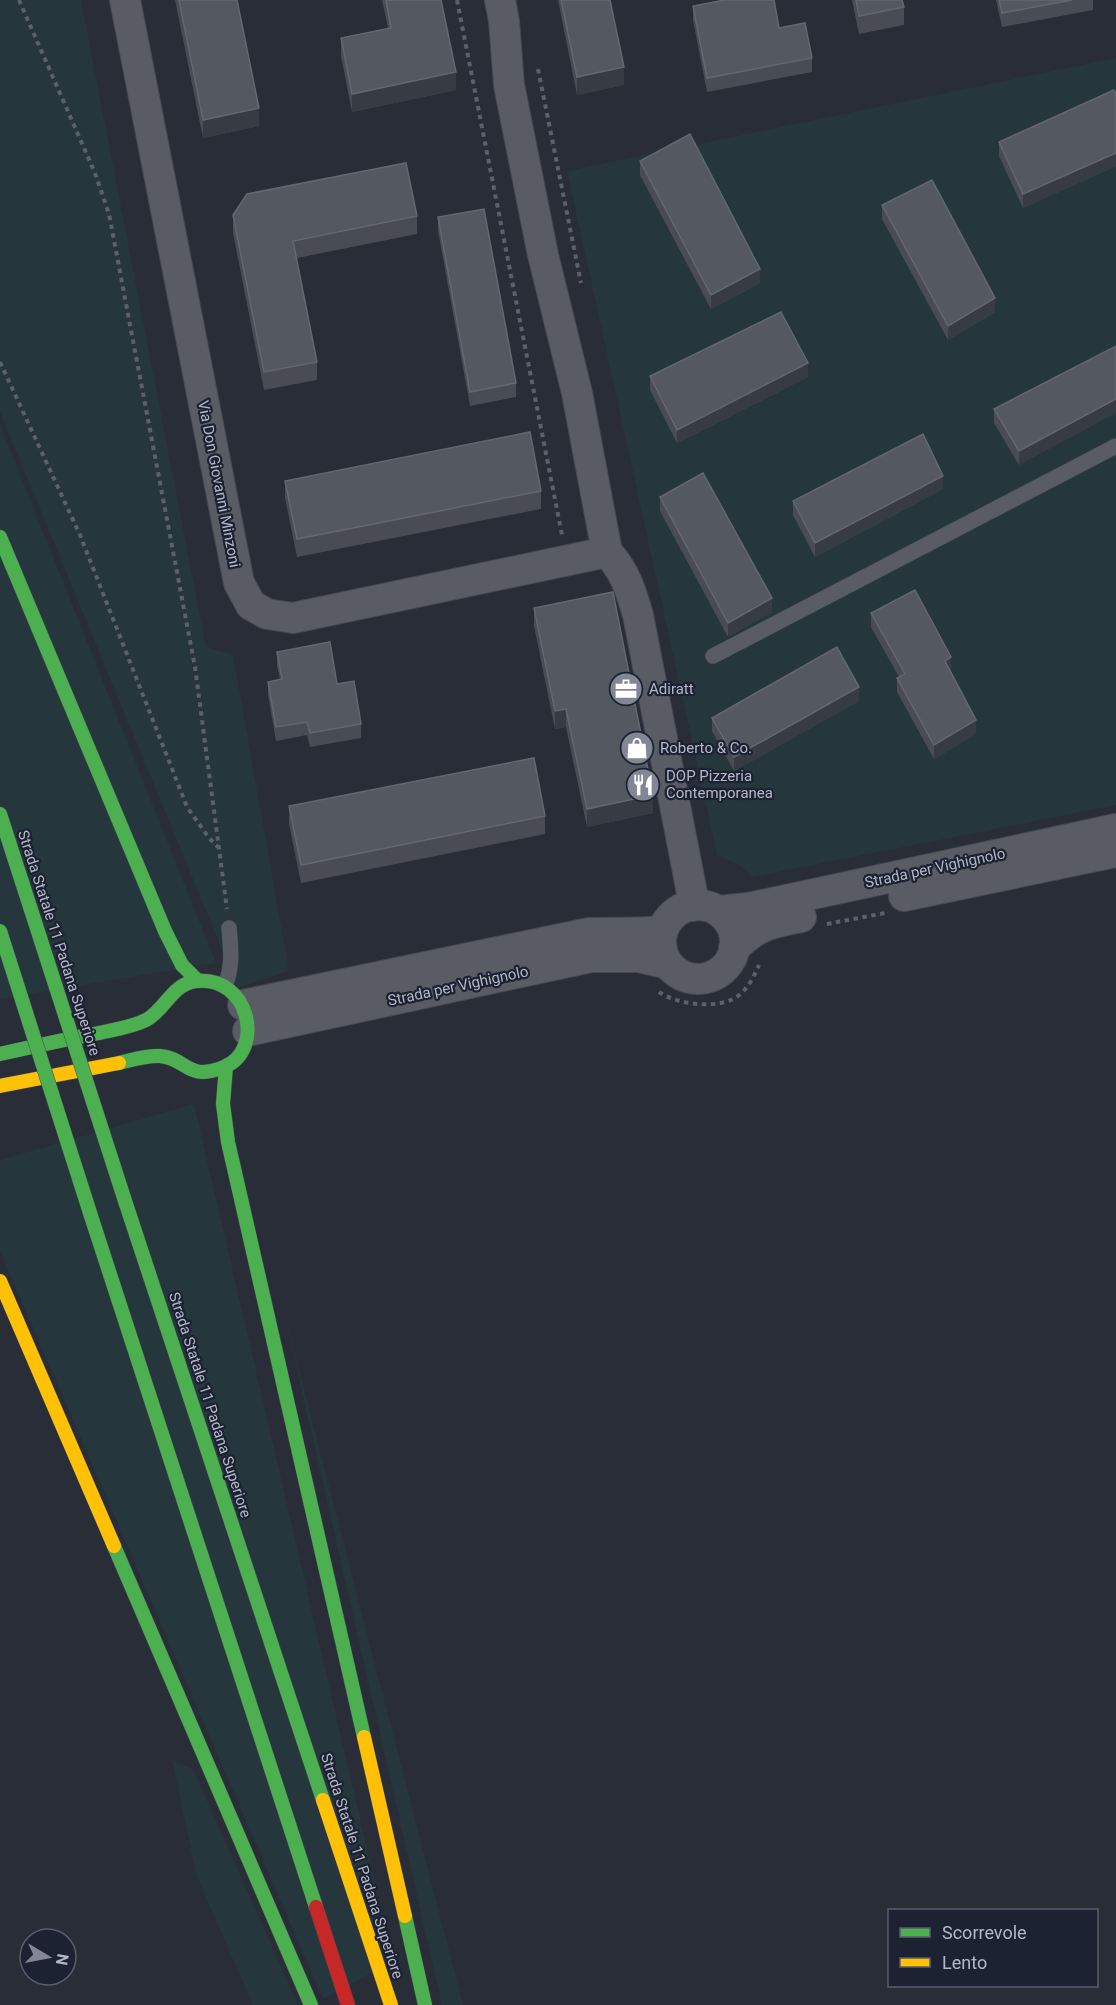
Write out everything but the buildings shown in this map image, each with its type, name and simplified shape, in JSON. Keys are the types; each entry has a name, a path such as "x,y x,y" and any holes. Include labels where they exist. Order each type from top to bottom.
{"main road":[{"path":"0,537 165,931 181,964 198,981"},
{"name":"Strada Statale 11 Padana Superiore","path":"0,814 126,1204 391,2005"},
{"path":"0,931 348,2005"},
{"path":"0,1054 134,1025 148,1019 180,987 198,981 211,981 239,1007 242,1050 226,1066 207,1072 195,1072 182,1068 162,1056 147,1057 0,1086"},
{"path":"226,1066 223,1104 228,1142 425,2005"},
{"path":"0,1281 311,2005"}],"street":[{"name":"Via Don Giovanni Minzoni","path":"125,0 238,583 251,605 267,614 293,618 607,552"},
{"path":"500,0 509,85 543,255 577,393 607,552 618,563 628,581 638,615 692,893 705,909 727,920 733,930 735,948 726,966 712,977 689,979 677,973 668,964 662,951 662,932 678,911 705,909"},
{"name":"Strada per Vighignolo","path":"705,909 748,908 1116,829"},
{"name":"Strada per Vighignolo","path":"735,948 753,931 766,925 1116,852"},
{"name":"Strada per Vighignolo","path":"239,1007 590,933 662,932"},
{"name":"Strada per Vighignolo","path":"239,1007 591,957 638,957 668,964"}],"lane":[{"path":"713,656 1116,446"},
{"path":"229,928 231,971 239,1007"}],"path":[{"path":"18,0 94,173 109,214 195,667 229,928"},
{"path":"0,362 80,536 187,807 218,848"}],"shaded area":[{"path":"0,0 81,0 206,647 233,655 289,971 238,988 0,412"},
{"path":"1116,58 1116,805 752,877 741,866 717,855 567,171"},
{"path":"0,425 216,963 0,999"},
{"path":"194,1104 393,1961 323,1999 0,1251 0,1160"},
{"path":"283,1308 463,2005 442,2005"},
{"path":"172,1760 193,1769 298,2005 253,2005 197,1877"}],"traffic: fast":[{"path":"0,537 165,931 182,965 198,981"},
{"path":"0,814 22,882"},
{"path":"22,882 126,1204"},
{"path":"0,931 91,1216"},
{"path":"0,1054 140,1023 153,1016 181,987 196,981 214,982 229,990 239,1001 246,1015 248,1031 245,1046 237,1058 224,1067 212,1071 195,1071 160,1056 119,1063"},
{"path":"226,1066 223,1104 228,1142 364,1737"},
{"path":"126,1204 323,1800"},
{"path":"91,1216 316,1907"},
{"path":"114,1546 311,2005"},
{"path":"405,1916 425,2005"}],"traffic: slow":[{"path":"0,1086 119,1063"},
{"path":"0,1281 114,1546"},
{"path":"364,1737 405,1916"},
{"path":"323,1800 391,2005"}],"traffic: jam":[{"path":"316,1907 348,2005"}],"place":[{"name":"Adiratt","path":"626,689"},
{"name":"Roberto & Co.","path":"637,748"},
{"name":"DOP Pizzeria Contemporanea","path":"643,785"}]}
